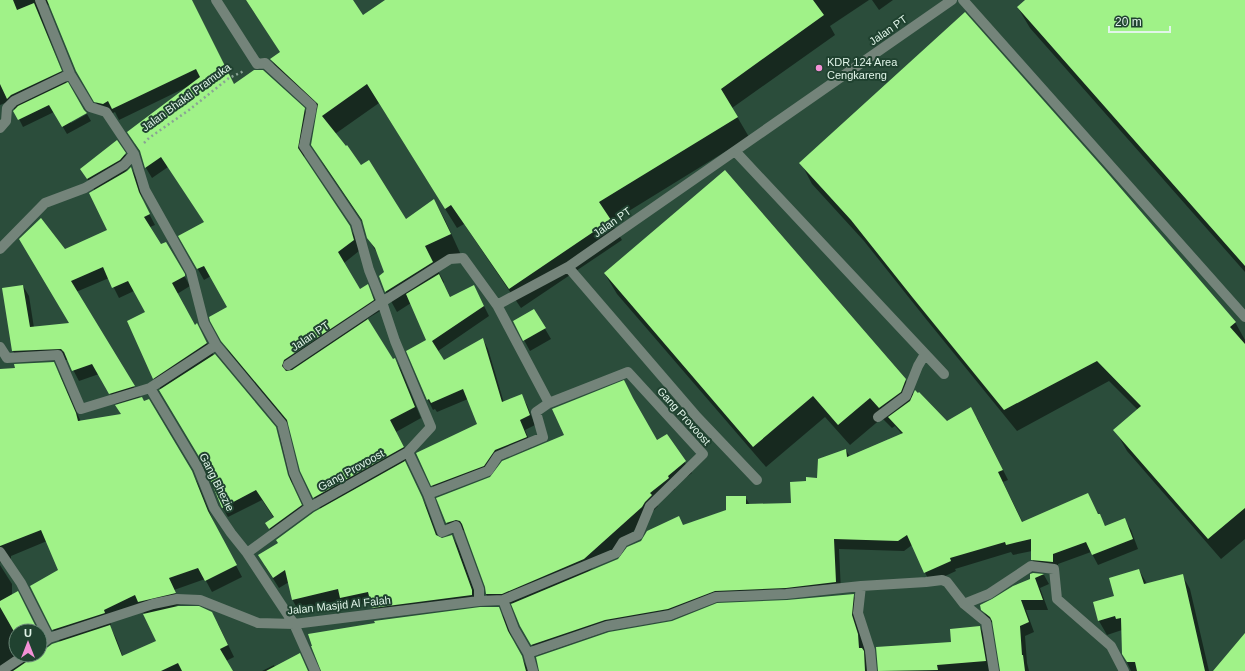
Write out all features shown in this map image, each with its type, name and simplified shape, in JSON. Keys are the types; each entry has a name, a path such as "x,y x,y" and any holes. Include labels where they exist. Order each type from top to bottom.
{"street":[{"path":"40,0 70,74 90,107 106,112 134,154 145,190 191,272 204,323 216,345 282,424 294,473 310,507"},
{"path":"216,0 257,64 265,63 312,106 304,146 356,223 369,270 382,302"},
{"name":"Jalan PT","path":"288,365 382,302 450,260 463,258 497,305 568,267 952,0"},
{"path":"963,0 1245,317"},
{"path":"0,128 6,121 7,108 14,101 70,74"},
{"path":"735,151 944,374"},
{"path":"0,249 45,203 85,188 124,165 134,154"},
{"path":"568,267 697,417 756,480"},
{"name":"Gang Provoost","path":"247,553 310,507 408,452 431,427 395,341 382,302"},
{"path":"497,305 549,403"},
{"path":"0,347 7,358 58,355 81,409 150,388 216,345"},
{"path":"878,417 906,396 918,366 925,354"},
{"name":"Gang Provoost","path":"428,494 488,471 498,456 542,437 536,412 549,403 628,372 703,454 650,506 638,535 623,542 616,553 504,600"},
{"name":"Gang Bhezie","path":"150,388 198,468 214,508 247,553 294,624 315,671"},
{"path":"408,452 428,494 442,532 456,526 479,589 479,601"},
{"path":"0,552 21,583 49,638"},
{"path":"964,604 989,594 1031,566 1054,569 1057,599 1111,646 1124,671"},
{"path":"528,653 607,626 670,615 716,597 786,594 861,586 942,580 948,582 964,604 986,622 994,671"},
{"path":"861,586 858,613 870,650 872,671"},
{"name":"Jalan Masjid Al Falah","path":"49,638 153,604 177,599 200,600 258,623 294,624 479,601 504,600"},
{"path":"504,600 514,628 528,653 533,671"},
{"path":"1,671 13,663"}],"path":[{"name":"Jalan Bhakti Pramuka","path":"134,154 149,138 189,110 229,78 257,64"}],"building":[{"path":"0,0 13,0 17,10 34,3 62,71 11,95 7,99 0,84"},
{"path":"47,0 192,0 234,84 254,70 263,70 305,108 298,148 350,226 354,240 338,252 360,289 368,284 374,300 284,360 282,366 286,371 292,370 368,319 393,359 395,358 415,407 390,420 404,447 313,498 300,471 287,420 221,341 210,321 209,317 227,307 204,266 197,269 178,236 204,222 161,157 145,168 140,151 127,132 200,77 196,69 112,109 108,101 103,104 94,102 76,71"},
{"path":"246,0 353,0 363,15 385,0 813,0 824,15 721,89 738,117 599,202 611,220 509,289 451,205 445,209 367,84 322,116 346,146 347,145 361,165 369,160 406,219 434,199 451,234 425,246 433,262 385,292 379,276 384,272 375,248 367,238 362,220 311,145 318,104 270,59 280,52"},
{"path":"1025,0 1245,0 1245,266 1017,7"},
{"path":"965,12 1105,170 1236,322 1230,327 1245,344 1245,508 1208,539 1113,430 1141,406 1097,361 1004,410 851,220 799,163"},
{"path":"68,82 87,113 62,127 49,105 18,120 13,111 18,106"},
{"path":"117,140 126,153 120,160 87,179 80,169"},
{"path":"131,167 139,192 150,214 144,217 161,244 166,242 185,274 185,276 172,283 195,325 197,323 207,343 153,379 127,321 145,312 128,281 112,288 103,267 71,281 135,386 109,394 92,364 72,371 64,352 61,349 12,351 2,288 23,285 30,327 69,323 19,239 41,218 65,249 107,230 89,193 127,171"},
{"path":"725,170 906,379 901,392 879,408 870,398 838,425 813,396 753,447 604,273"},
{"path":"439,274 450,297 474,285 484,306 432,341 444,360 483,338 502,402 522,394 530,415 520,420 527,437 495,450 484,466 431,486 416,453 477,424 463,389 431,403 429,399 427,400 406,351 426,340 406,294"},
{"path":"534,309 546,328 523,341 513,321"},
{"path":"215,354 276,427 288,475 302,505 269,529 265,523 274,517 256,490 222,508 204,465 159,390"},
{"path":"54,362 78,421 121,414 115,405 142,397 144,401 149,399 192,471 208,511 237,565 205,581 198,568 169,578 176,593 138,602 135,595 104,610 105,613 52,630 30,586 58,570 41,530 0,546 0,369 15,368 14,364"},
{"path":"624,380 657,440 667,434 686,461 668,476 669,478 650,493 652,495 642,507 584,559 502,594 486,594 485,587 462,524 460,521 456,520 446,523 436,498 490,477 502,461 564,435 552,409"},
{"path":"915,390 918,393 919,392 947,421 971,407 1003,470 998,472 1022,522 1088,493 1105,526 1125,518 1133,539 1092,555 1086,542 1053,554 1053,562 1031,560 1031,539 1006,545 1005,542 950,558 951,561 924,573 907,535 898,541 834,539 836,582 786,588 715,591 668,609 605,620 531,645 520,626 511,604 618,559 627,547 641,541 647,531 679,516 683,525 726,510 726,496 746,496 746,504 791,503 790,482 806,481 806,477 817,478 818,459 846,449 847,457 903,433 888,417 910,401"},
{"path":"405,461 422,497 436,535 442,538 452,535 472,590 472,595 372,608 368,592 340,598 338,589 292,600 285,570 273,578 258,555 278,543 276,540 314,512"},
{"path":"1139,569 1144,584 1183,574 1205,671 1137,671 1135,662 1127,662 1122,654 1121,618 1116,619 1115,616 1098,621 1093,602 1114,596 1109,578"},
{"path":"1030,574 1044,574 1035,578 1043,600 1021,600 1029,622 1020,626 1022,655 1025,671 1000,671 992,621 990,617 981,610 980,605 1013,586 1030,579"},
{"path":"18,591 34,623 9,623 0,607 0,601"},
{"path":"854,594 852,615 858,634 859,648 862,648 864,651 865,671 539,671 536,657 609,632 672,621 717,603 787,600"},
{"path":"178,606 199,606 212,612 228,645 220,649 233,671 182,671 178,663 161,671 13,671 25,663 48,663 48,647 52,644 110,625 122,656 156,641 143,614"},
{"path":"480,607 499,607 508,631 522,656 526,671 321,671 308,634 375,623 374,621"},
{"path":"980,626 986,661 937,665 938,670 878,671 876,647 951,642 950,629"},
{"path":"1245,633 1245,671 1213,671"},
{"path":"300,653 308,671 266,671"}],"place":[{"name":"KDR 124 Area Cengkareng","path":"819,68"}]}
